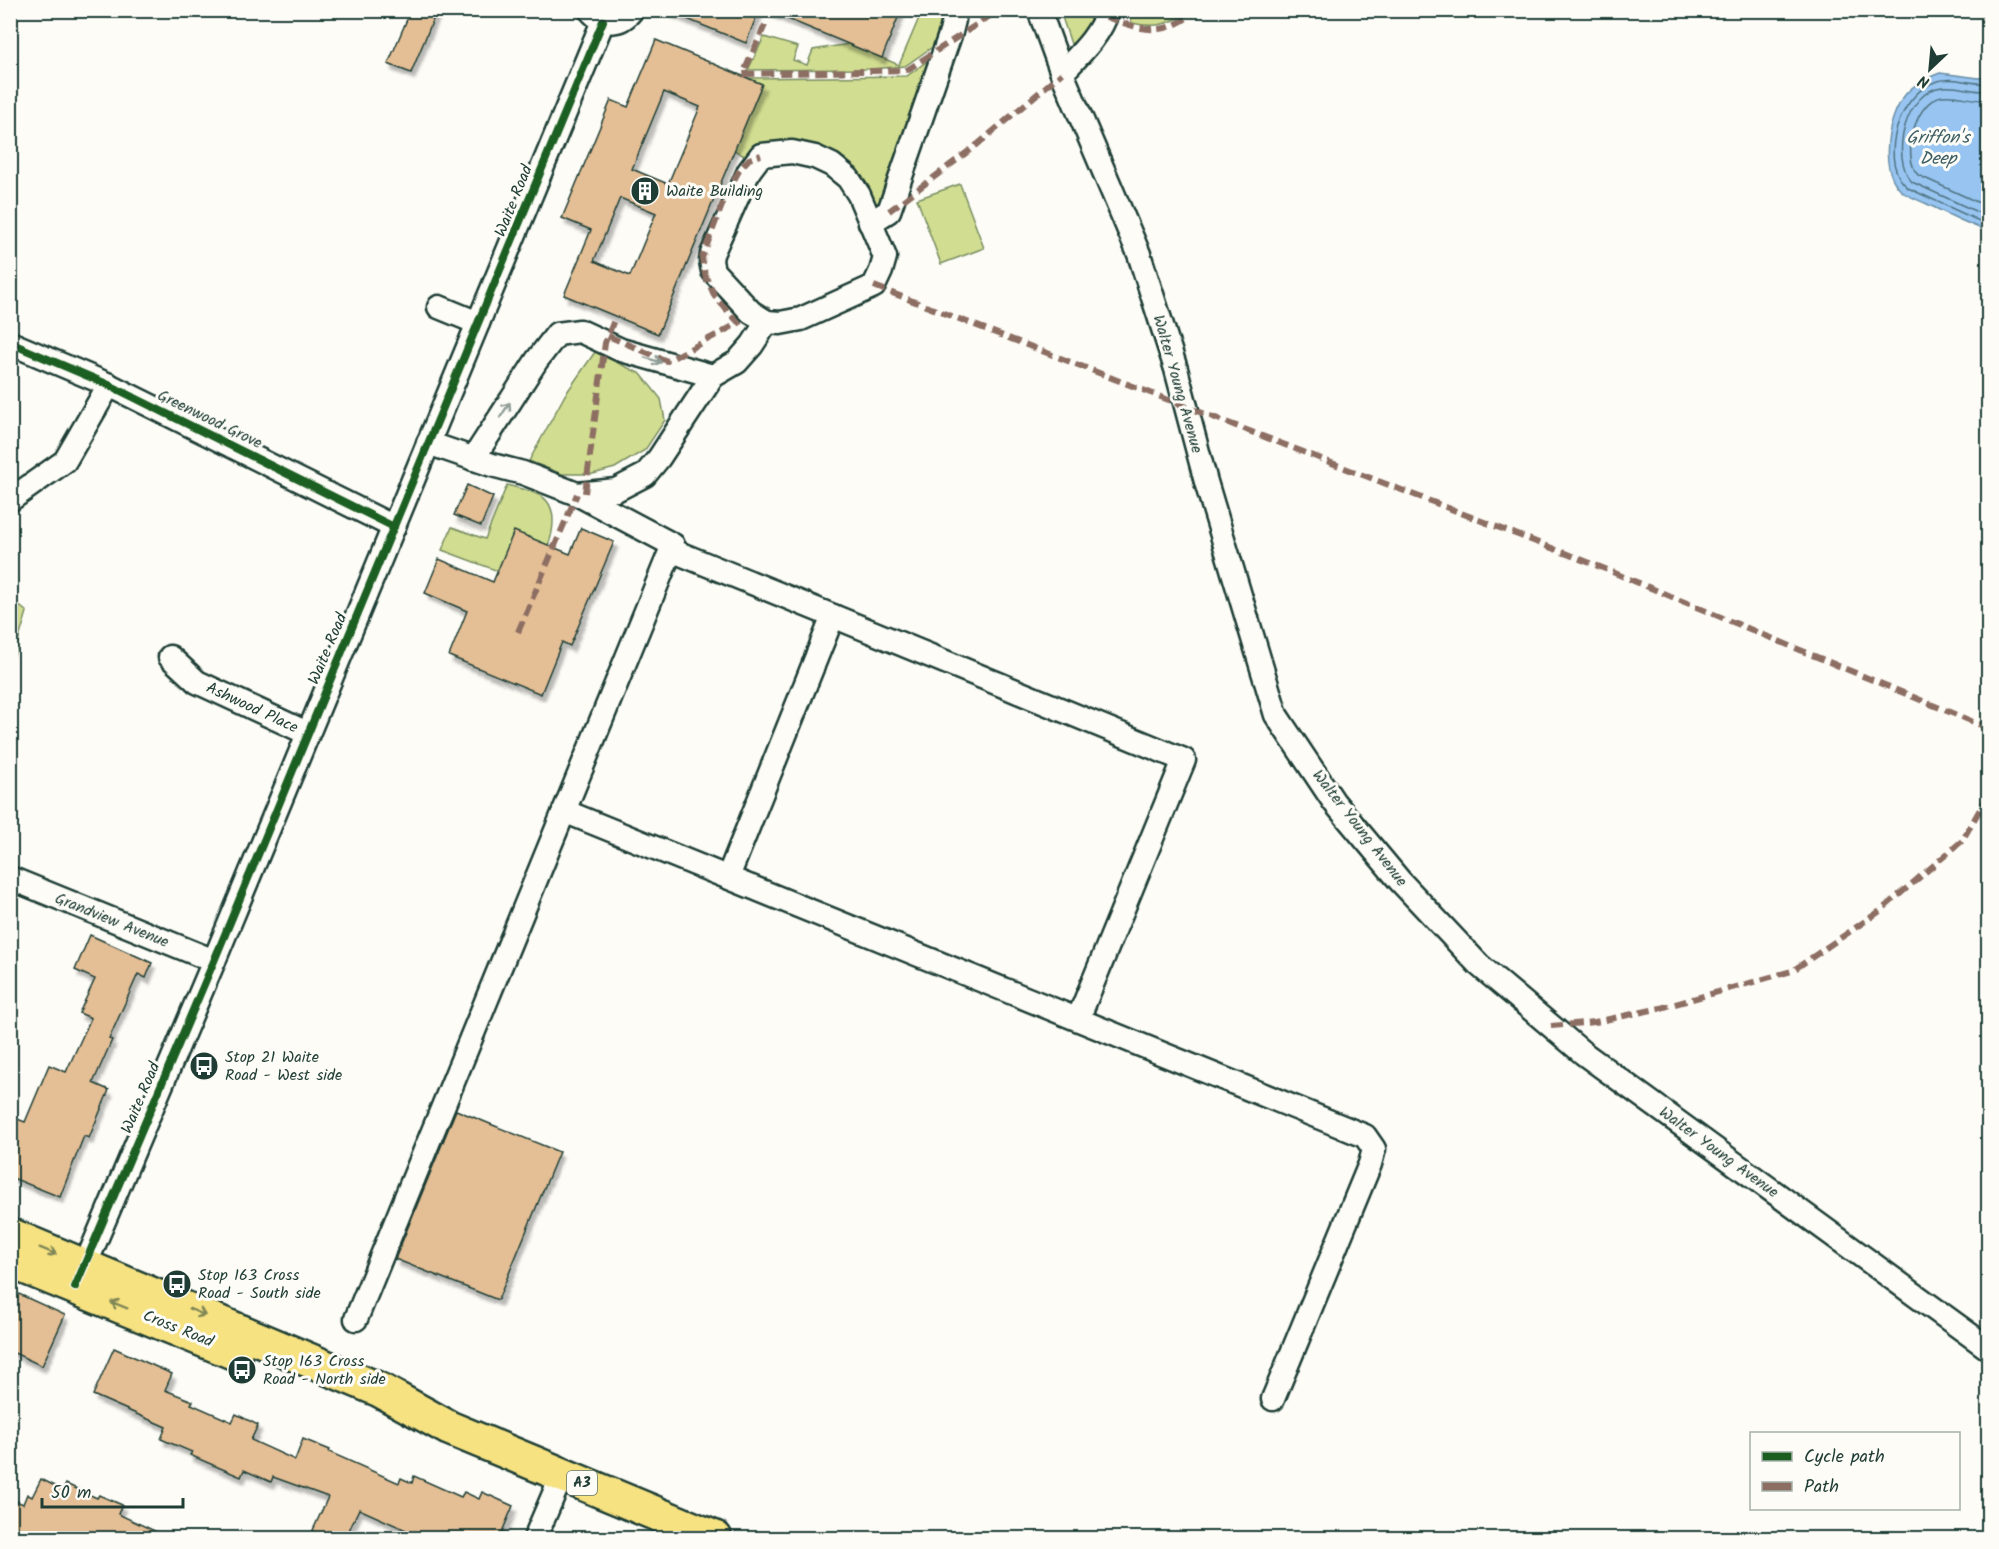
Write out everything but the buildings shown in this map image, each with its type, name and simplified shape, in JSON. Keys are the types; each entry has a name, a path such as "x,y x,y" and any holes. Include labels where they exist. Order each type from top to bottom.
{"highway":[{"name":"Cross Road","path":"10,1236 80,1276 310,1384 402,1416 449,1428 715,1539"},
{"name":"Cross Road","path":"10,1261 80,1276"}],"street":[{"path":"596,16 620,21 632,10"},
{"path":"870,223 889,211 951,32 954,10"},
{"name":"Walter Young Avenue","path":"1039,10 1062,73 1139,254 1176,369 1206,482 1276,716 1334,802 1400,880 1479,965 1583,1053 1989,1348"},
{"path":"1062,73 1101,29 1108,10"},
{"name":"Waite Road","path":"80,1276 214,961 478,323 596,16"},
{"path":"792,152 816,157 832,165 848,178 859,195 870,223 885,257 874,286 801,319 780,323 767,322 751,312 713,271 712,254 749,171 761,155 792,152"},
{"path":"439,307 478,323"},
{"path":"577,494 616,490 645,475 664,451 713,376 737,362 767,322"},
{"path":"473,459 557,333 580,331 621,350 713,376"},
{"name":"Greenwood Grove","path":"10,343 109,385 274,465 394,527"},
{"path":"10,500 65,461 109,385"},
{"path":"356,1319 673,545 577,494 523,473 428,443"},
{"path":"671,550 1184,760 1078,1019"},
{"path":"728,877 833,616"},
{"name":"Ashwood Place","path":"170,657 197,682 307,734"},
{"path":"564,811 1365,1136 1374,1149 1370,1164 1273,1399"},
{"name":"Grandview Avenue","path":"10,878 214,961"},
{"path":"535,1539 562,1475"}],"green space":[{"path":"922,11 949,11 948,36 905,66 872,69 748,70 764,37 798,47 793,60 807,65 813,50 849,44 899,65"},
{"path":"1060,11 1094,11 1083,34 1071,44"},
{"path":"1127,11 1192,11 1170,22 1141,25 1132,23"},
{"path":"942,50 881,207 873,203 832,156 749,159 734,150 762,84 747,78 907,76"},
{"path":"960,184 984,248 941,264 917,199"},
{"path":"595,352 641,374 661,399 665,420 645,450 615,468 593,474 562,474 529,461 565,395"},
{"path":"507,485 527,490 545,499 553,518 548,546 498,571 442,550 452,527 485,539"},
{"path":"11,599 27,612 11,665"}],"water":[{"name":"Griffon's Deep","path":"1940,73 1988,77 1988,231 1904,193 1890,172 1888,145 1893,117 1899,105 1913,87"}],"marked path":[{"path":"765,25 743,74 907,70 999,10"},
{"path":"1106,17 1153,29 1174,25 1197,10"},
{"path":"889,211 978,144 1062,73"},
{"path":"608,336 667,361 739,323 715,297 705,275 702,258 726,195 740,169 749,159 761,155"},
{"path":"874,286 1593,564 1988,728"},
{"path":"585,493 605,343 614,320"},
{"path":"518,632 577,494"},
{"path":"1551,1026 1595,1022 1661,1008 1792,971 1880,911 1962,841 1988,795"}],"cycle path":[{"path":"75,1287 214,961 603,21"},
{"path":"10,343 109,385 394,527"}],"place":[{"name":"Waite Building","path":"645,191"},
{"name":"Stop 21 Waite Road - West side","path":"204,1066"},
{"name":"Stop 163 Cross Road - South side","path":"177,1284"},
{"name":"Stop 163 Cross Road - North side","path":"242,1370"}]}
